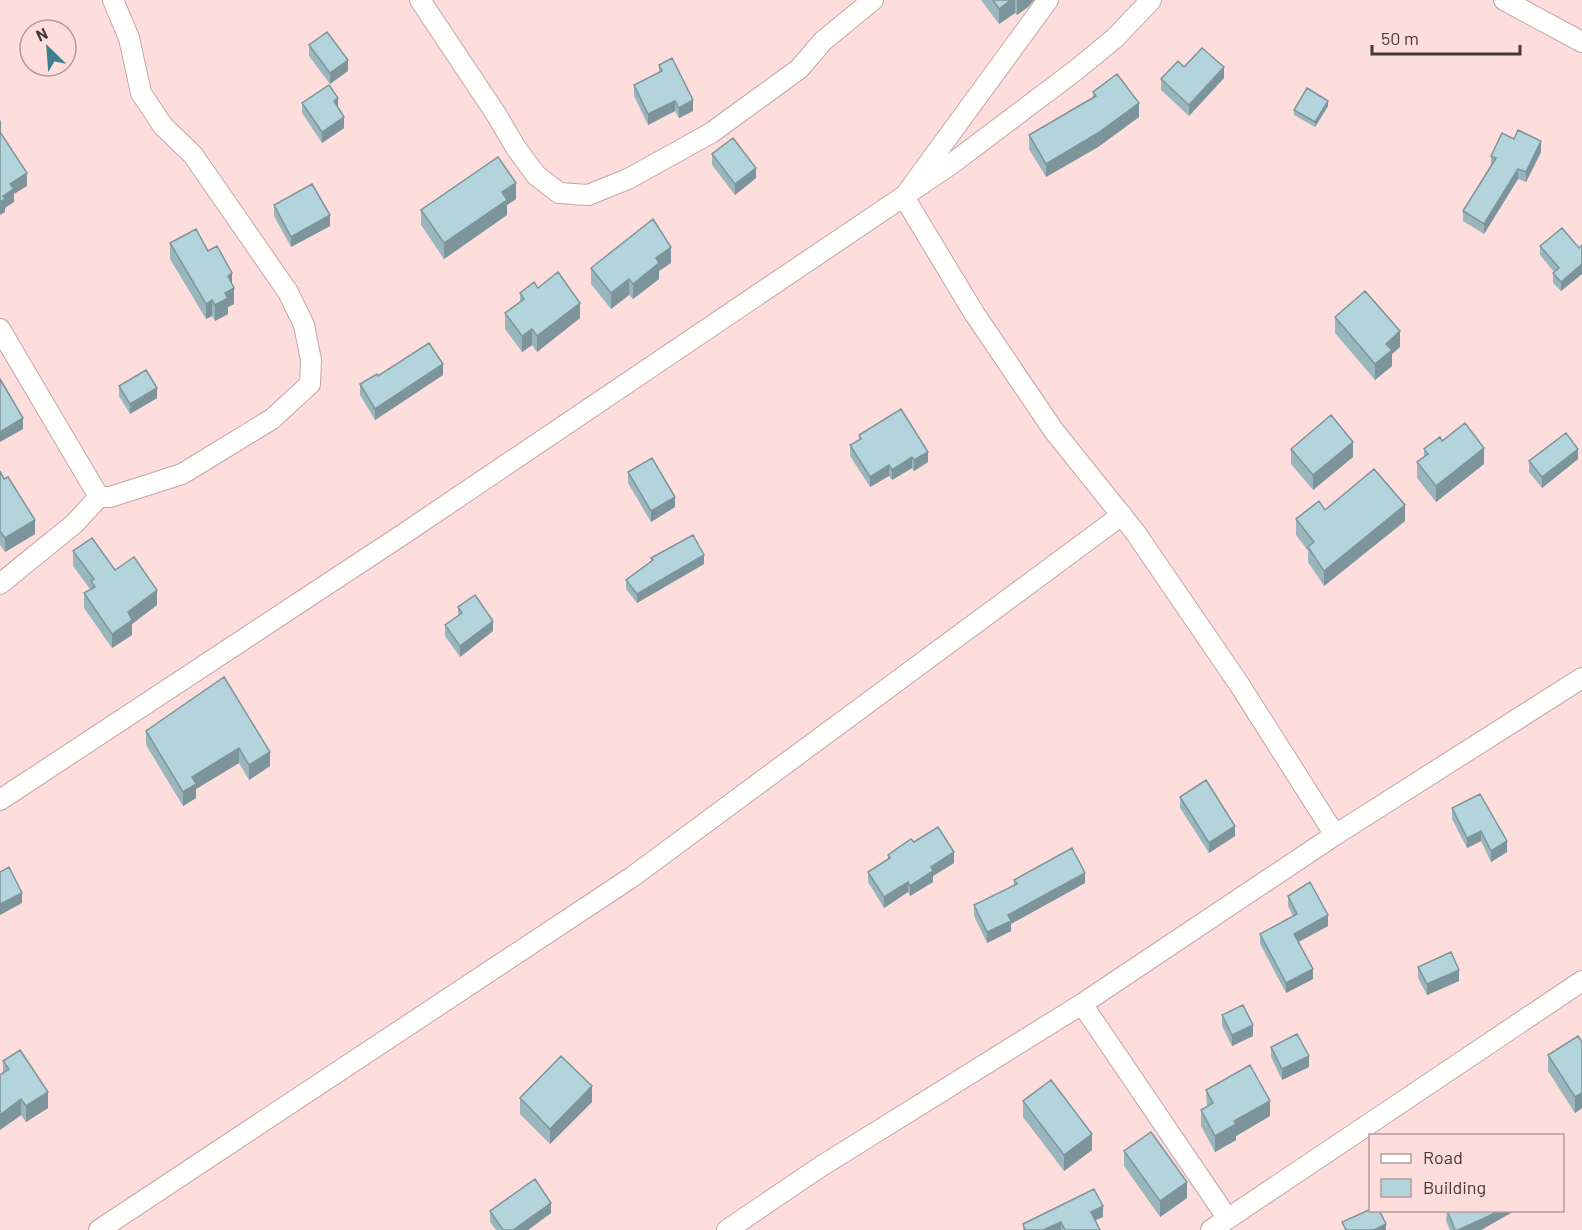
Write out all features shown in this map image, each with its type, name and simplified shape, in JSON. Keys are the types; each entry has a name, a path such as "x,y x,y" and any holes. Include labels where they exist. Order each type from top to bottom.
{"street":[{"path":"0,584 74,524 99,497 110,497 182,474 272,419 310,384 311,360 304,325 288,292 193,155 163,126 141,93 129,38 113,0"},
{"path":"420,0 536,175 559,193 588,195 628,178 711,133 799,69 823,41 873,0"},
{"path":"904,197 1048,0"},
{"path":"0,800 405,533 904,197 1076,70 1115,38 1151,0"},
{"path":"1504,0 1582,42"},
{"path":"904,197 974,313 1047,421 1122,515 1239,684 1335,835"},
{"path":"2,336 99,497"},
{"path":"99,1230 632,877 1122,515"},
{"path":"727,1230 820,1167 1082,1004 1335,835 1582,678"},
{"path":"1082,1004 1219,1225 1582,981"}],"building":[{"path":"993,0 1011,0 999,9"},
{"path":"327,32 348,60 330,73 309,45"},
{"path":"1202,48 1224,67 1189,105 1161,79 1178,61 1184,67"},
{"path":"672,58 693,100 679,108 675,101 648,114 634,85 662,71 659,65"},
{"path":"1117,74 1139,103 1098,133 1046,164 1029,135 1096,96 1093,92"},
{"path":"329,85 338,98 334,101 344,117 322,132 302,103"},
{"path":"1307,88 1328,101 1315,122 1294,110"},
{"path":"1518,130 1541,141 1526,172 1518,169 1484,224 1463,211 1496,158 1491,156 1502,133 1514,139"},
{"path":"0,132 27,173 10,184 14,189 3,196 5,199 0,202"},
{"path":"733,138 756,168 735,184 712,154"},
{"path":"498,157 516,183 502,192 507,200 444,243 421,210"},
{"path":"312,184 330,215 291,237 274,205"},
{"path":"653,219 671,247 656,258 659,263 633,284 629,279 611,293 591,268"},
{"path":"1562,228 1579,248 1582,245 1582,264 1561,282 1553,273 1559,268 1540,246"},
{"path":"196,229 208,251 217,246 232,273 228,276 234,288 225,293 228,298 215,305 212,300 206,304 170,243"},
{"path":"558,272 580,303 537,336 532,329 522,336 505,313 524,299 520,293 534,282 538,288"},
{"path":"1365,291 1400,331 1386,344 1392,350 1375,364 1335,317"},
{"path":"429,343 443,364 375,409 360,384 377,374 378,376"},
{"path":"146,370 157,388 130,404 119,386"},
{"path":"0,379 23,418 0,432"},
{"path":"901,409 928,452 914,460 912,457 892,470 889,465 870,477 850,445 861,439 859,435"},
{"path":"1331,415 1353,442 1313,475 1291,449"},
{"path":"1465,423 1484,448 1436,486 1417,462 1428,454 1424,449 1440,437 1442,441"},
{"path":"1566,433 1578,449 1542,477 1529,461"},
{"path":"652,458 675,497 651,511 628,472"},
{"path":"1374,469 1405,505 1324,571 1308,547 1314,542 1296,519 1319,501 1325,510"},
{"path":"0,471 4,479 8,477 35,520 5,538 0,531"},
{"path":"693,535 704,555 637,594 626,580 653,560 651,558"},
{"path":"92,538 115,570 134,557 157,590 128,612 132,620 112,634 84,593 95,587 91,581 94,579 73,551"},
{"path":"475,595 493,621 460,646 445,625 462,613 458,607"},
{"path":"224,677 270,752 249,765 239,748 192,777 196,784 183,792 146,731"},
{"path":"1206,780 1235,826 1209,843 1180,797"},
{"path":"1480,794 1507,841 1491,851 1481,831 1467,838 1452,808"},
{"path":"938,827 954,852 931,867 933,871 910,886 908,882 884,897 868,872 890,858 888,855 911,839 914,842"},
{"path":"1072,848 1085,873 1008,915 1011,921 987,932 974,905 1017,884 1014,880"},
{"path":"9,867 22,893 0,904 0,872"},
{"path":"1310,882 1328,915 1294,934 1313,969 1286,983 1260,934 1297,914 1288,896"},
{"path":"1451,952 1459,970 1427,984 1418,967"},
{"path":"1243,1005 1253,1025 1232,1035 1222,1015"},
{"path":"1297,1034 1309,1056 1282,1069 1271,1047"},
{"path":"1578,1036 1582,1042 1582,1093 1575,1097 1548,1055"},
{"path":"20,1050 48,1092 26,1106 21,1099 0,1115 0,1075 9,1069 3,1061"},
{"path":"561,1056 592,1086 550,1129 520,1098"},
{"path":"1250,1065 1270,1101 1234,1121 1236,1124 1215,1136 1201,1110 1213,1103 1206,1090"},
{"path":"1051,1080 1092,1134 1064,1155 1023,1101"},
{"path":"1151,1132 1187,1182 1160,1201 1124,1151"},
{"path":"535,1179 551,1203 513,1230 503,1230 490,1211"},
{"path":"1094,1189 1103,1206 1091,1212 1100,1230 1065,1230 1061,1222 1043,1230 1025,1230 1023,1224"},
{"path":"1369,1210 1369,1212 1380,1212 1386,1224 1374,1230 1346,1230 1342,1222"},
{"path":"1448,1212 1495,1212 1458,1230 1455,1230"}]}
